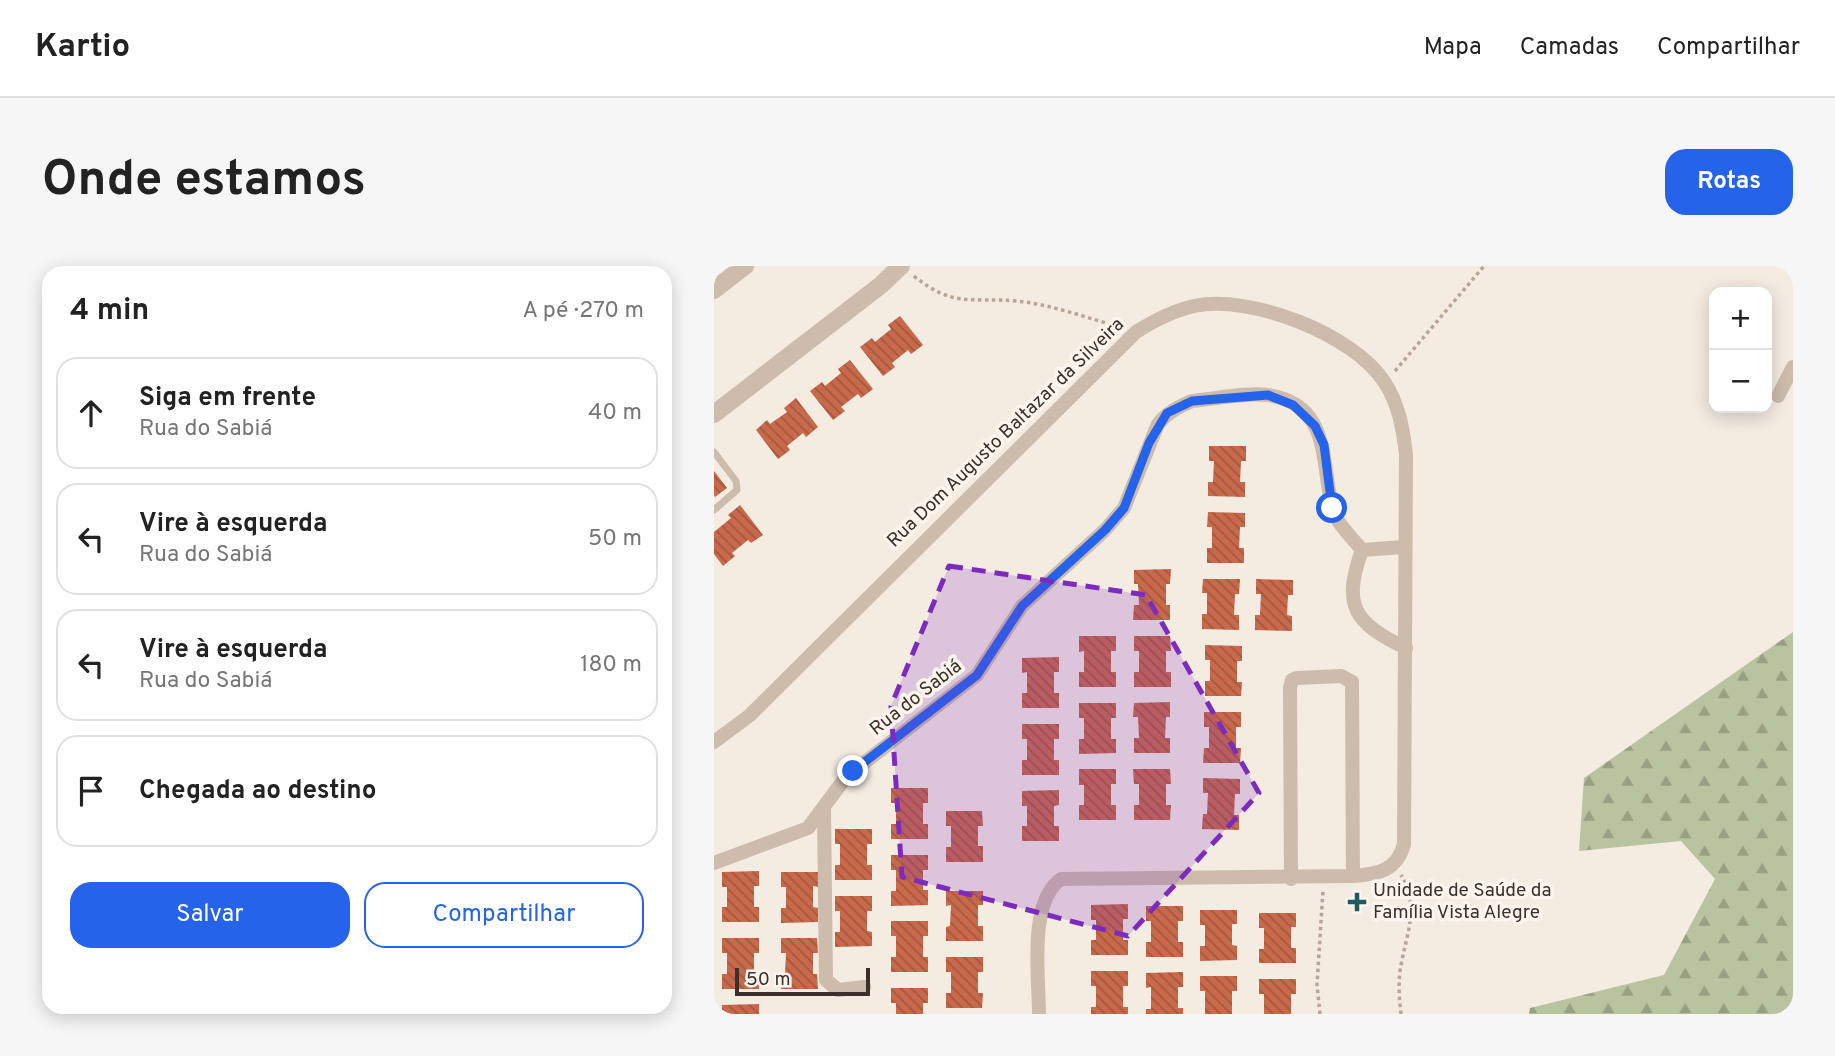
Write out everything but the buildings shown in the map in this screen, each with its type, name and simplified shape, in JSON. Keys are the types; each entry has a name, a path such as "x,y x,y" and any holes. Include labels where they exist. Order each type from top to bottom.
{"street":[{"path":"714,290 745,266"},
{"path":"714,414 881,285 906,270"},
{"name":"Rua Dom Augusto Baltazar da Silveira","path":"714,742 749,716 1136,332 1163,315 1196,305 1223,304 1262,309 1337,341 1373,367 1384,381 1398,410 1405,442 1406,648 1404,844 1395,864"},
{"path":"1778,396 1793,367"},
{"name":"Rua do Sabiá","path":"714,863 797,834 816,821 846,777 977,675 1022,606 1105,530 1124,508 1158,424 1167,413 1182,405 1192,401 1268,395 1293,405 1306,415 1324,445 1332,508 1342,528 1362,550"},
{"path":"1404,547 1362,550 1352,594 1360,619 1377,634 1406,648"},
{"path":"1291,879 1290,688 1292,681 1297,678 1341,676 1352,682 1353,876"},
{"path":"824,810 826,980 838,990 864,987"},
{"path":"1039,1014 1039,917 1052,886 1061,879 1324,878 1377,874 1395,864"}],"lane":[{"path":"714,452 736,481 737,490 714,510"}],"path":[{"path":"1384,381 1413,353 1484,266"},
{"path":"906,270 932,291 965,301 1016,301 1136,332"},
{"path":"1395,864 1408,887 1412,908 1400,975 1401,1014"},
{"path":"1320,1014 1317,985 1324,878"}],"highlighted area":[{"path":"949,566 1146,595 1259,793 1128,936 902,877 891,706"}],"green space":[{"path":"1793,632 1793,1014 1529,1014 1530,1008 1664,975 1715,879 1681,841 1579,851 1584,778"}],"place":[{"name":"Unidade de Saúde da Família Vista Alegre","path":"1357,902"}],"route":[{"path":"853,771 977,675 1022,606 1105,530 1124,508 1149,443 1167,413 1192,401 1268,395 1293,405 1315,426 1324,445 1332,508"}]}
